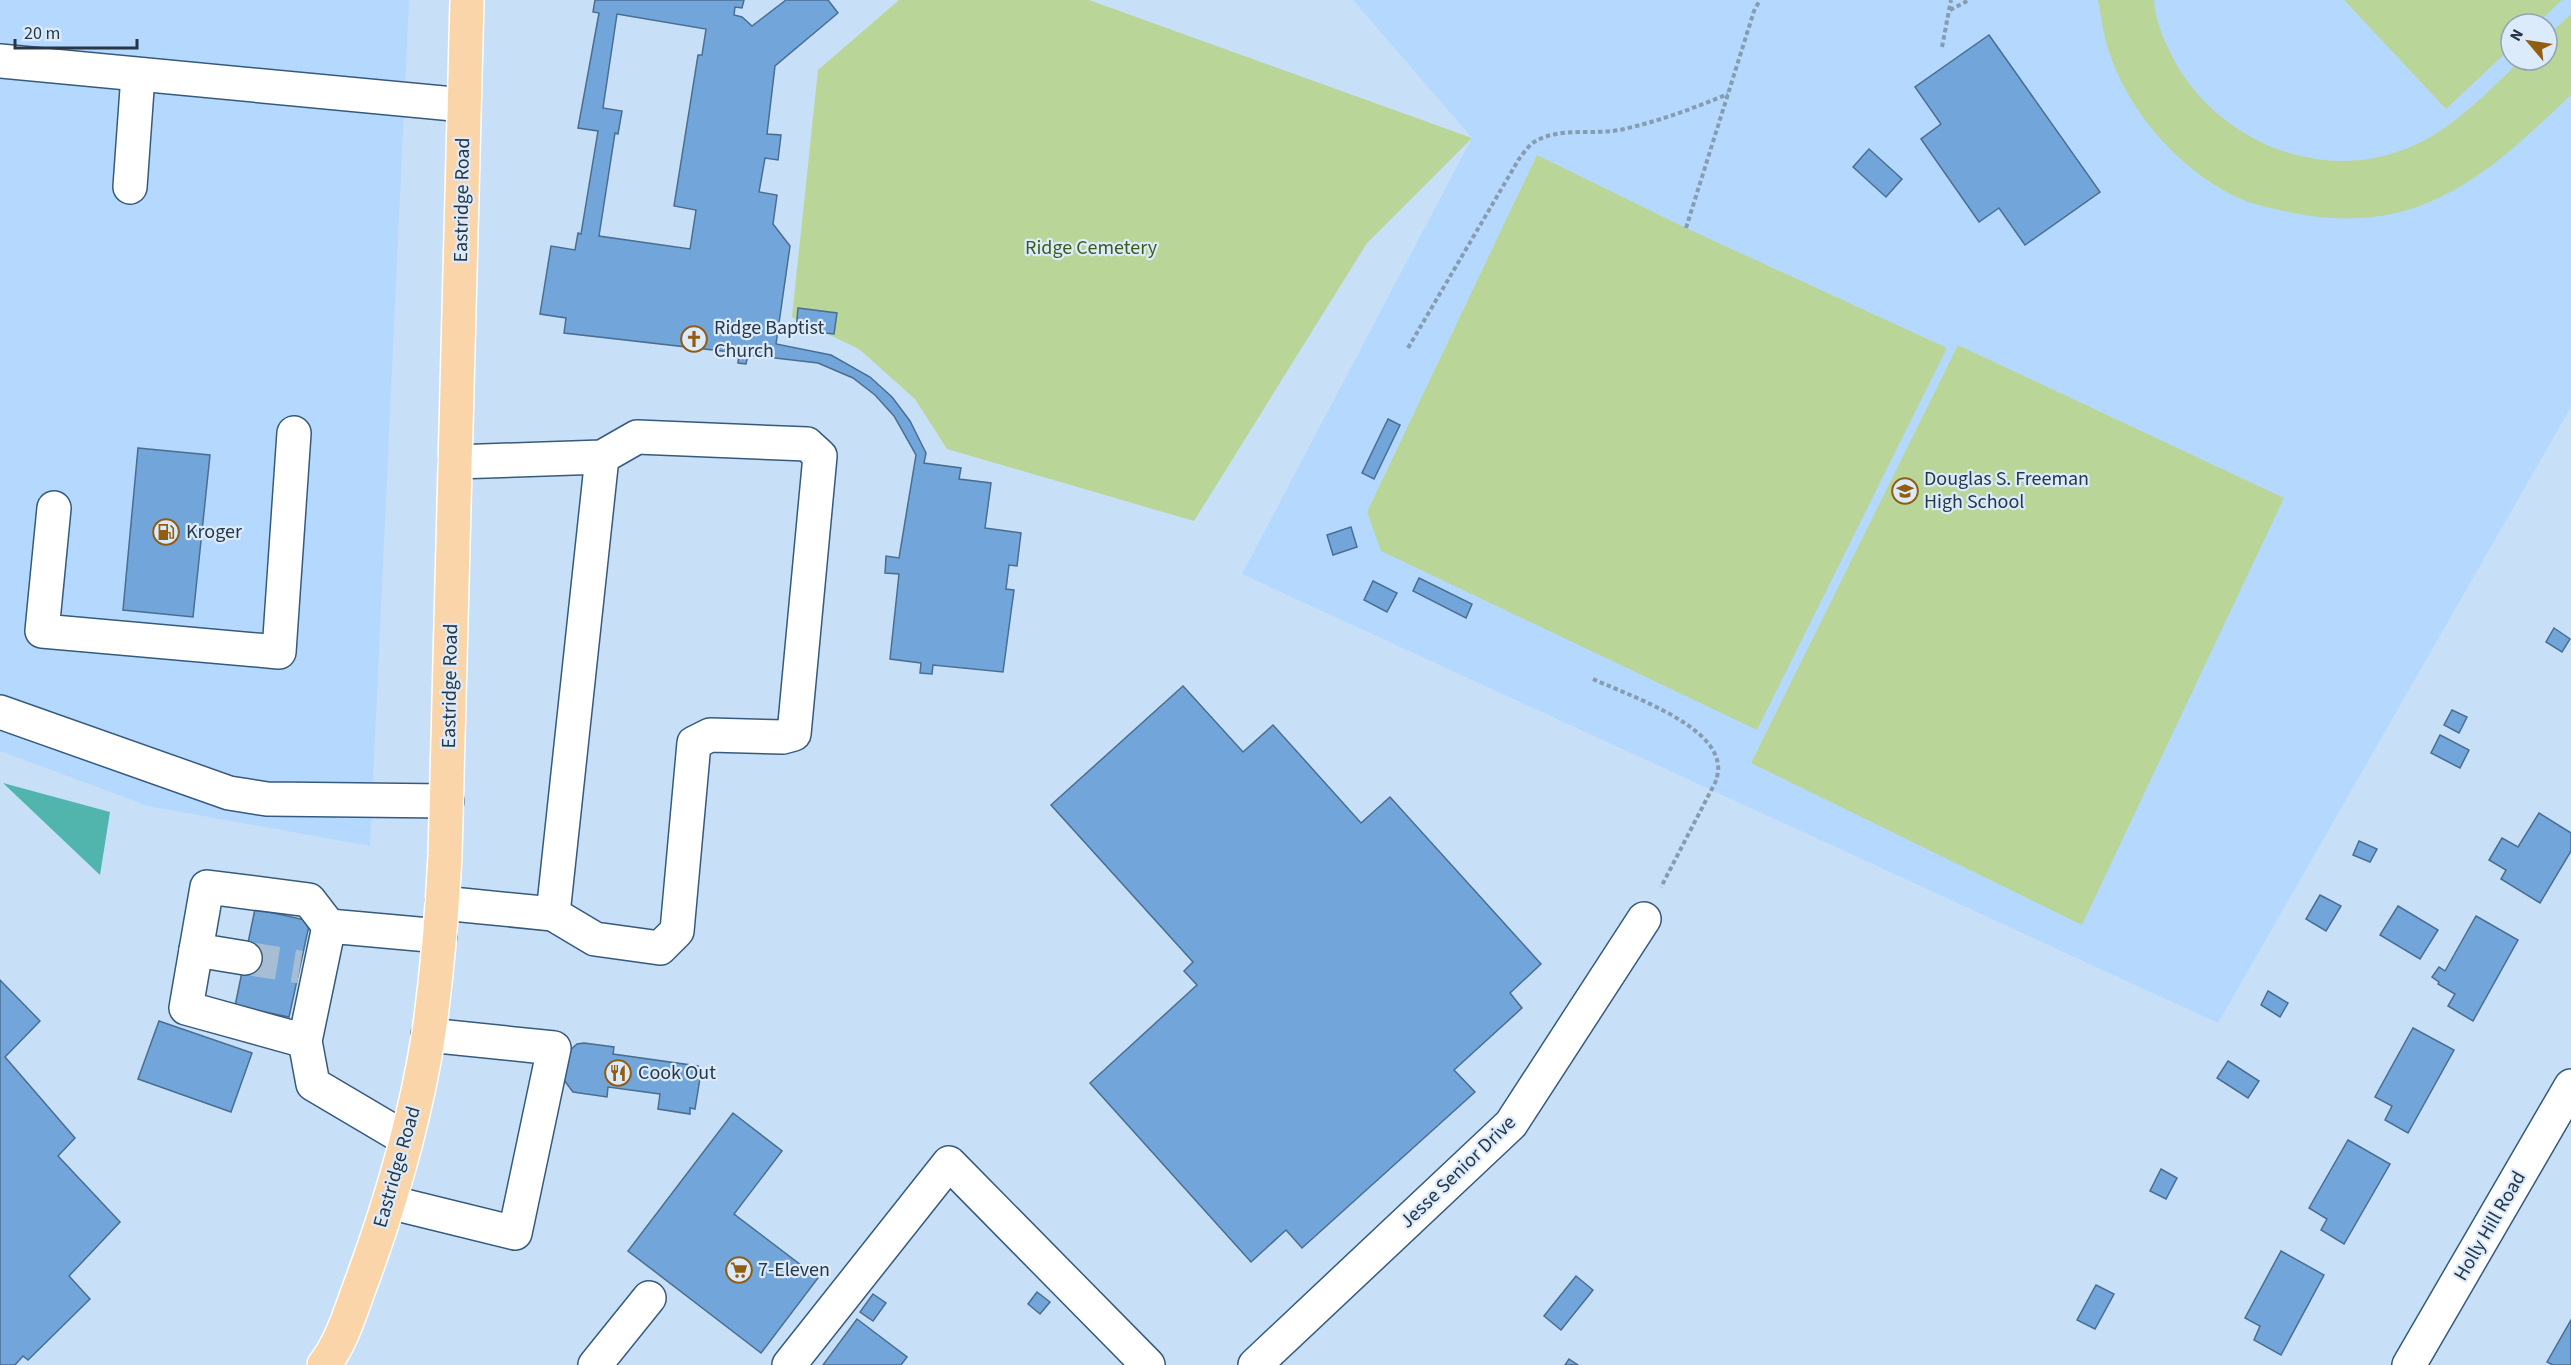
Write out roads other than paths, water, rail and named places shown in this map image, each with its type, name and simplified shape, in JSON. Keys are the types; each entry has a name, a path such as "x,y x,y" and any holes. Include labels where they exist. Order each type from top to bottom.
{"main road":[{"name":"Eastridge Road","path":"334,1363 389,1202 406,1139 428,1035 440,936 447,801 467,0"}],"street":[{"path":"0,61 464,105"},
{"path":"130,187 138,75"},
{"path":"54,508 42,631 279,652 294,433"},
{"path":"442,903 553,914 595,939 660,948 677,931 694,742 710,735 783,737 794,734 820,456 807,444 637,436 602,457 455,462"},
{"path":"553,914 602,457"},
{"path":"0,711 229,793 267,799 447,801"},
{"path":"305,1041 186,1008 207,887 309,900 329,926 440,936"},
{"name":"Jesse Senior Drive","path":"1255,1365 1511,1124 1644,919"},
{"path":"329,926 310,969 305,1041 313,1084 406,1139"},
{"path":"196,950 245,958"},
{"path":"389,1202 515,1233 554,1048 428,1035"},
{"name":"Holly Hill Road","path":"2409,1365 2571,1086"},
{"path":"789,1365 949,1163 1148,1365"},
{"path":"595,1365 649,1298"}],"tunnel":[{"path":"245,958 300,967"}],"place":[{"name":"Ridge Baptist Church","path":"694,339"},
{"name":"Douglas S. Freeman High School","path":"1905,491"},
{"name":"Kroger","path":"166,532"},
{"name":"Cook Out","path":"618,1073"},
{"name":"7-Eleven","path":"739,1270"}],"park label":[{"name":"Ridge Cemetery","path":"1091,248"}]}
